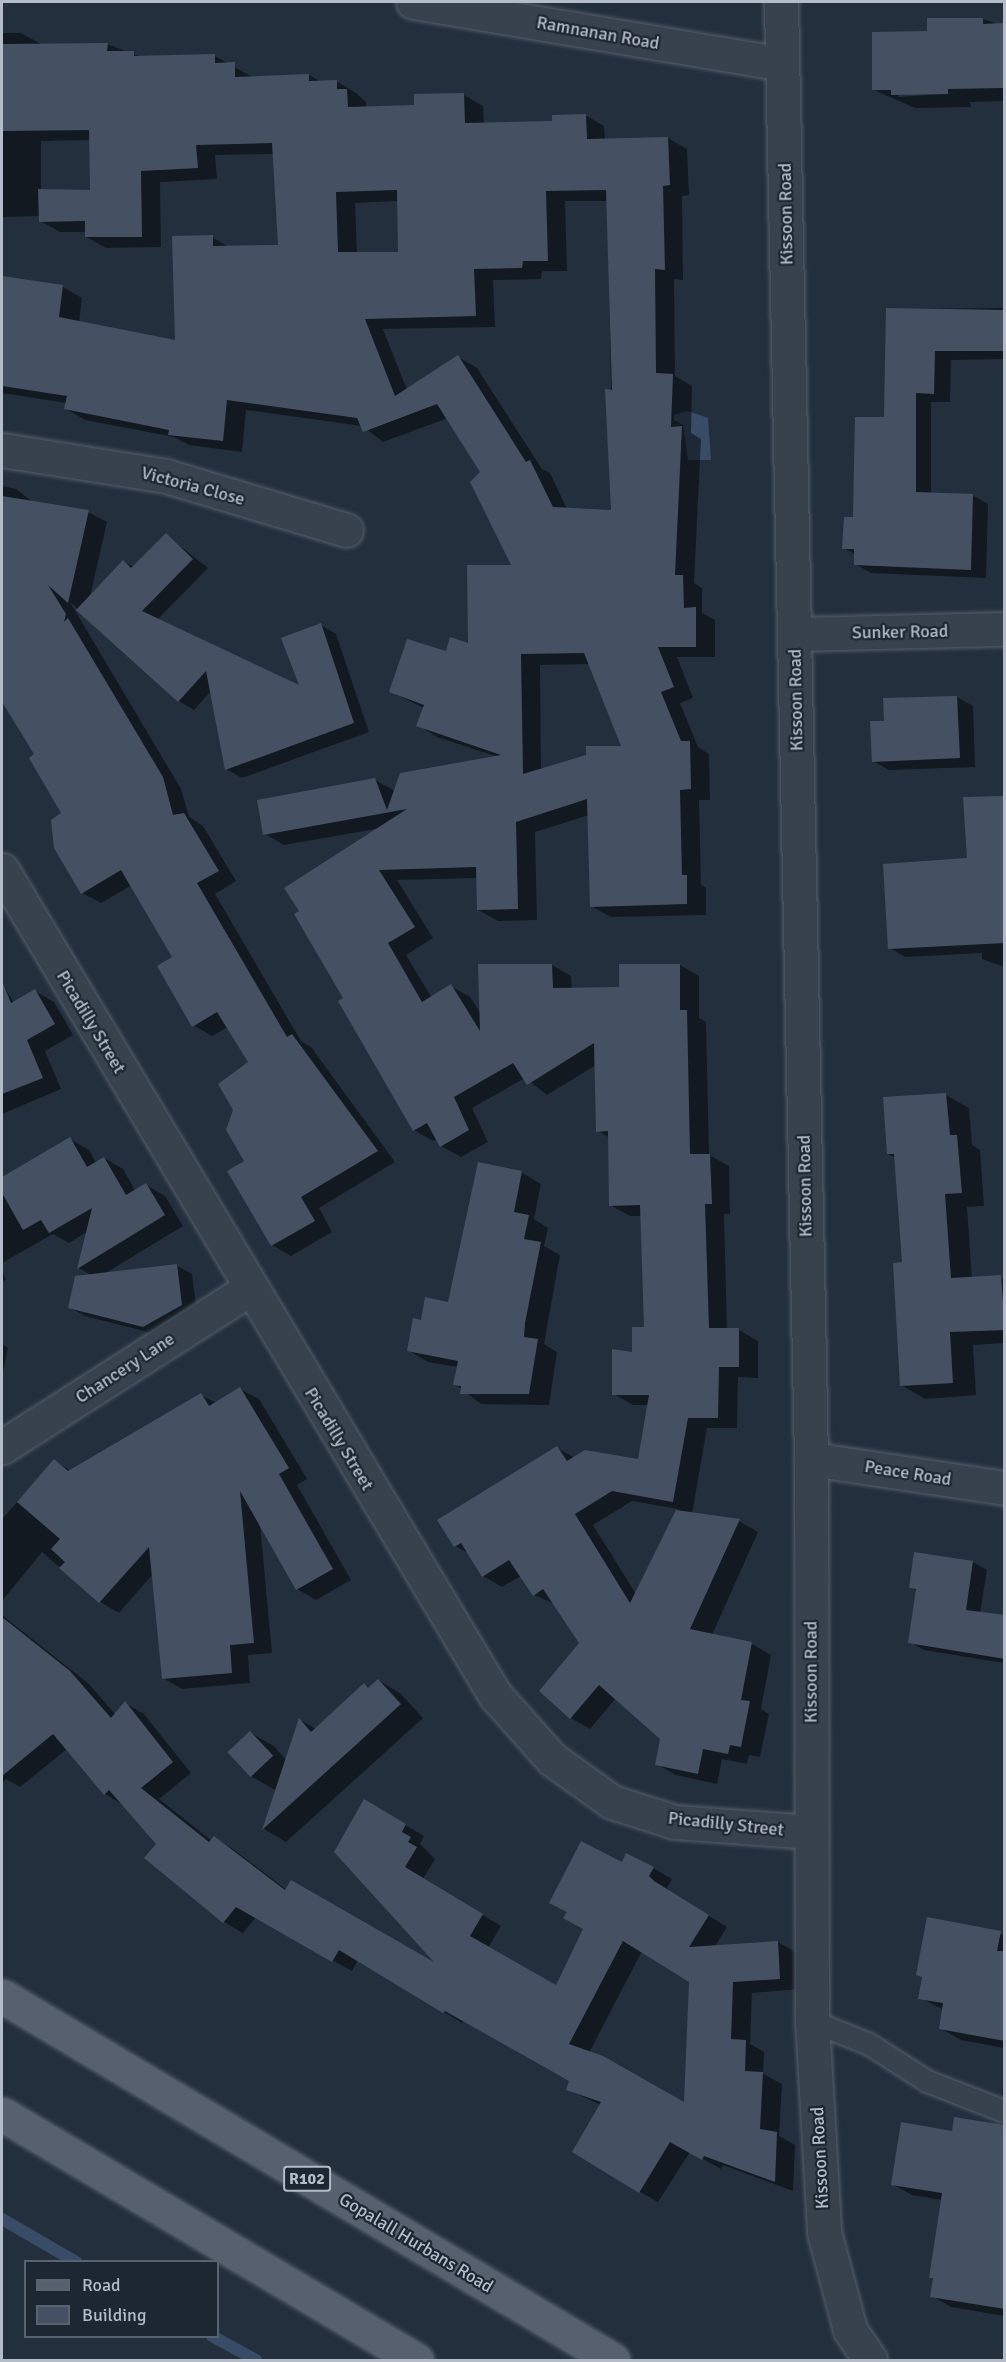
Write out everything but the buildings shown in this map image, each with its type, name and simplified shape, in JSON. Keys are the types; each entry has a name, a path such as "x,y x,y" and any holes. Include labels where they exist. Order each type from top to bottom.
{"main road":[{"name":"Gopalall Hurbans Road","path":"2,1996 613,2361"},
{"path":"2,2114 417,2361"}],"street":[{"name":"Ramnanan Road","path":"413,2 782,64"},
{"name":"Kissoon Road","path":"781,2 811,1459 812,2021 824,2232 850,2330 870,2361"},
{"name":"Victoria Close","path":"2,450 166,476 346,530"},
{"name":"Sunker Road","path":"795,634 1005,629"},
{"name":"Picadilly Street","path":"2,870 249,1289 495,1695 552,1759 612,1802 675,1821 812,1832"},
{"name":"Chancery Lane","path":"2,1448 249,1289"},
{"name":"Peace Road","path":"811,1459 1005,1488"}],"lane":[{"path":"812,2021 869,2044 927,2081 1005,2111"}],"water":[{"path":"688,411 708,418 711,460 688,460 683,425 674,420 674,415"}],"waterway":[{"path":"2,2219 73,2260"},
{"path":"216,2338 256,2360"}]}
